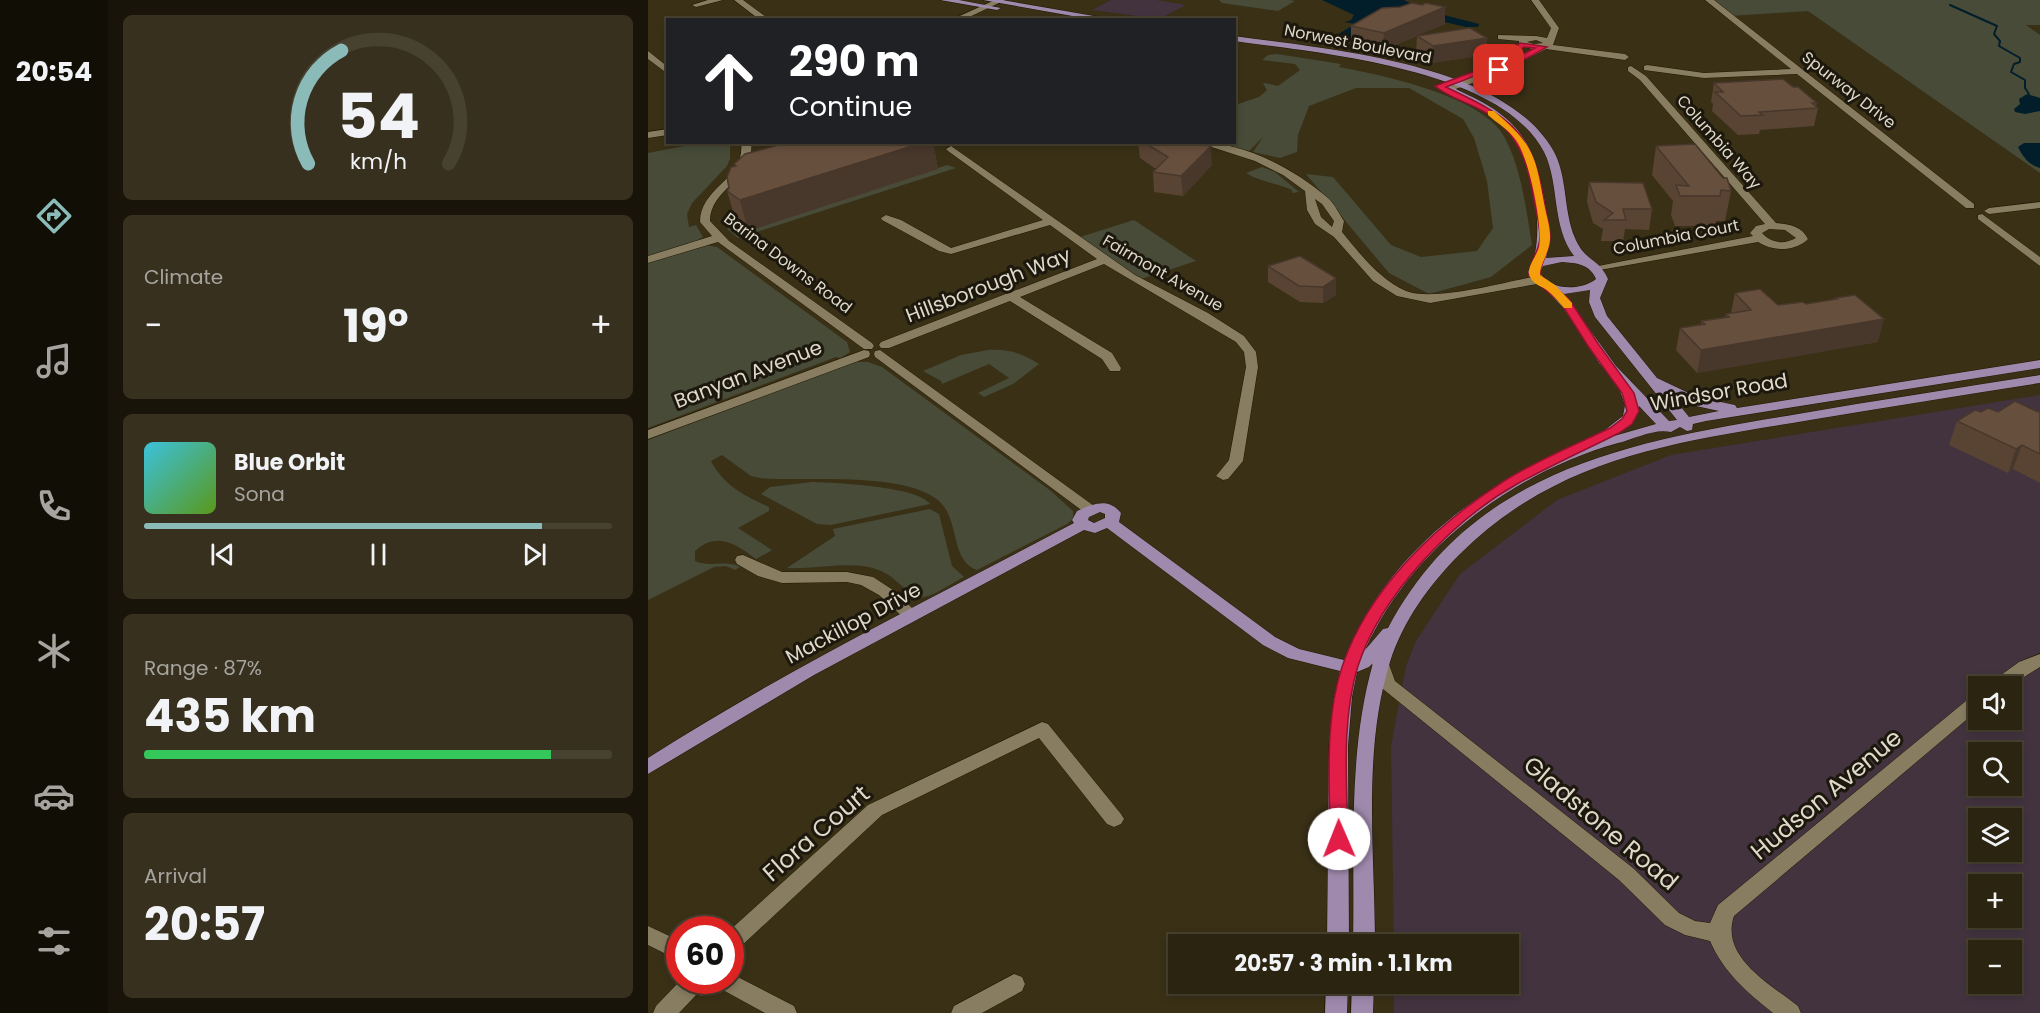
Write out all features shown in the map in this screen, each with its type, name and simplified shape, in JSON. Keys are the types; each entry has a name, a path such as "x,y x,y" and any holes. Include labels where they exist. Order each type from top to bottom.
{"main road":[{"path":"944,0 977,7"},
{"path":"1000,1 1101,18"},
{"path":"988,2 1059,18"},
{"name":"Norwest Boulevard","path":"1236,38 1387,63 1451,85 1510,110 1541,138 1554,167 1572,248 1583,261"},
{"name":"Norwest Boulevard","path":"1236,45 1370,67 1451,85 1500,119 1518,137 1528,152 1533,168 1545,236 1539,264 1534,272 1537,280"},
{"path":"1539,264 1562,258 1583,261 1598,268 1602,279 1593,302 1601,317 1684,421 1690,437"},
{"path":"1537,280 1566,301 1594,346 1632,399 1631,416 1615,430 1568,456"},
{"path":"1551,288 1577,290 1599,284"},
{"name":"Windsor Road","path":"1338,934 1338,758 1341,710 1350,668 1374,616 1410,567 1455,522 1510,482 1615,437 1684,421 2040,364"},
{"path":"1641,369 1673,391 1700,404 1727,408 1779,405"},
{"path":"1615,373 1665,425 1690,437"},
{"name":"Windsor Road","path":"1364,934 1367,747 1372,704 1381,663 1402,617 1431,575 1476,530 1513,500 1582,466 1649,444 2040,380"},
{"path":"1086,517 1095,528 1110,524 1269,641 1294,654 1350,668 1364,663 1402,617"},
{"name":"Mackillop Drive","path":"650,764 762,696 1086,517"},
{"path":"1336,1013 1337,994"},
{"path":"1362,1013 1363,994"}],"street":[{"path":"696,5 719,0"},
{"path":"738,0 763,18"},
{"path":"1451,85 1495,65 1542,28 1525,0"},
{"path":"1451,85 1499,70 1546,44 1553,36 1555,27 1535,0"},
{"name":"Spurway Drive","path":"1709,0 1970,206 1964,207 1964,211 1986,214"},
{"path":"958,18 988,2 1000,1"},
{"path":"1526,41 1639,64"},
{"path":"650,56 666,55"},
{"name":"Columbia Way","path":"1599,55 1631,69 1639,64 1773,226"},
{"path":"650,56 666,70"},
{"path":"1616,63 1617,59 1681,75 1706,77 1799,71"},
{"path":"648,135 666,132"},
{"name":"Barina Downs Road","path":"747,144 746,161 708,203 705,211 705,222 718,238 874,350 1086,517"},
{"path":"1207,144 1273,165 1299,181 1310,192 1326,202 1339,221 1336,233"},
{"name":"Fairmont Avenue","path":"951,149 1131,278 1213,321 1239,339 1250,352 1252,368 1236,462 1223,477"},
{"path":"1310,192 1309,205 1320,224 1336,233 1363,264 1392,289 1409,297 1444,297 1537,280"},
{"path":"1986,214 2040,205"},
{"path":"1986,214 2040,263"},
{"path":"886,218 943,249 951,251 1052,221"},
{"path":"1773,226 1795,230 1802,239 1794,245 1783,245 1759,238 1756,233 1758,230 1773,226"},
{"path":"648,260 718,238"},
{"name":"Columbia Court","path":"1598,268 1759,238"},
{"name":"Hillsborough Way","path":"874,350 1105,260"},
{"path":"1012,297 1107,356 1114,368"},
{"name":"Banyan Avenue","path":"648,435 874,350"},
{"path":"742,560 761,573 787,579 865,580 876,585 911,615"},
{"path":"2011,676 2025,666 2040,660"},
{"name":"Gladstone Road","path":"1381,663 1384,677 1389,685 1626,874 1672,919 1692,929 1719,934"},
{"name":"Hudson Avenue","path":"1719,934 1719,921 1725,911 1968,709"},
{"name":"Flora Court","path":"744,930 874,810 1042,729 1114,819"},
{"path":"1719,934 1731,961 1790,1013"},
{"path":"648,935 666,945"},
{"path":"962,1013 1014,984"},
{"path":"744,990 786,1013"},
{"path":"664,1013 681,994"}],"shaded area":[{"path":"1111,0 1156,0 1186,5 1161,18 1092,10"},
{"path":"2040,395 2040,1013 1394,1013 1394,994 1519,994 1519,934 1394,934 1391,746 1406,666 1416,641 1460,574 1557,500 1671,455"}],"green space":[{"path":"1219,0 1295,1 1278,11 1222,3"},
{"path":"1710,0 2040,0 2040,25 2026,25 2040,35 2040,173 1808,11 1729,16"},
{"path":"1277,54 1341,64 1339,67 1430,90 1476,110 1494,123 1511,151 1523,190 1532,245 1491,277 1429,294 1389,273 1306,174 1333,177 1391,245 1421,257 1477,251 1493,228 1487,181 1474,138 1463,119 1409,88 1356,88 1309,106 1298,135 1297,152 1280,158 1253,152 1263,137 1249,151 1215,144 1236,144 1236,105 1259,97 1267,90 1263,84 1278,86 1300,70 1295,64 1262,60 1268,55"},
{"path":"695,144 730,145 730,159 727,166 692,203 687,214 689,227 696,225 703,237 692,243 648,257 648,153"},
{"path":"947,165 956,168 738,238 727,229 740,225 748,231"},
{"path":"1262,167 1275,172 1299,192 1292,193 1292,190 1246,173"},
{"path":"1134,220 1196,261 1141,279 1080,237"},
{"path":"705,245 717,247 847,342 850,352 840,358 836,357 648,428 648,263"},
{"path":"988,350 1015,353 1039,364 1013,384 984,397 978,393 1009,378 989,364 942,384 941,381 923,371 961,355"},
{"path":"855,362 868,362 882,367 1051,491 1073,511 1073,519 977,570 963,559 951,521 942,504 927,493 907,486 883,482 760,478 751,476 722,455 711,461 722,477 744,494 769,507 769,511 738,528 772,550 756,559 726,542 711,542 703,545 695,551 695,561 740,567 735,570 726,566 714,567 648,600 648,440"},
{"path":"812,482 893,489 922,498 930,504 831,525 817,524 761,494 770,487"},
{"path":"930,509 939,514 952,566 964,577 928,596 906,597 912,593 889,575 862,566 787,568 835,536 833,529"}],"water":[{"path":"1322,0 1404,0 1421,9 1479,24 1478,27 1466,27 1419,16 1340,43 1332,38 1355,24 1345,22 1351,20 1354,15"},
{"path":"2027,94 2040,98 2040,111 2025,114 2015,112 2014,109 2020,104 2019,99"},
{"path":"2024,143 2040,143 2040,168 2030,163 2022,154 2018,147"}],"building":[{"path":"1412,3 1445,7 1384,33 1351,26 1382,8 1400,7"},
{"path":"1470,28 1487,38 1433,46 1417,36"},
{"path":"1783,79 1793,87 1798,87 1817,103 1812,103 1818,108 1759,112 1763,115 1741,116 1715,92 1723,92 1714,83"},
{"path":"782,144 919,144 740,200 727,191 729,188 727,177 731,167 736,166 734,164 745,154"},
{"path":"1146,144 1211,146 1181,176 1153,172 1168,157"},
{"path":"1695,144 1723,178 1727,178 1731,191 1721,190 1720,196 1680,196 1676,185 1689,186 1656,146"},
{"path":"1589,182 1643,183 1652,209 1623,209 1626,220 1604,220 1613,213 1596,202"},
{"path":"1300,256 1336,278 1323,287 1299,286 1268,266"},
{"path":"1760,289 1778,305 1803,302 1806,304 1855,295 1884,319 1701,350 1680,328 1705,324 1701,321 1729,317 1726,314 1751,310 1735,293"},
{"path":"2015,401 2040,411 2040,454 2022,445 2016,449 1957,421 1975,410 1981,412 1988,408 1998,412"}],"waterway":[{"path":"1950,5 1997,26 1994,34 2000,41 1999,46 2020,58 2020,62 2014,64 2011,72 2025,80 2025,88 2029,94"}],"slow traffic":[{"path":"1491,113 1518,137 1528,152 1533,168 1545,236 1544,250 1534,276 1566,301 1568,306"}],"route":[{"path":"1339,839 1338,758 1341,710 1350,668 1360,641 1381,605 1432,543 1482,501 1510,482 1543,465 1568,456 1622,426 1628,421 1633,411 1632,399 1594,346 1566,301 1534,276 1544,250 1545,236 1533,168 1524,145 1509,127 1490,112 1439,86 1486,69 1509,57 1523,44 1529,47 1543,47 1499,70"}]}
